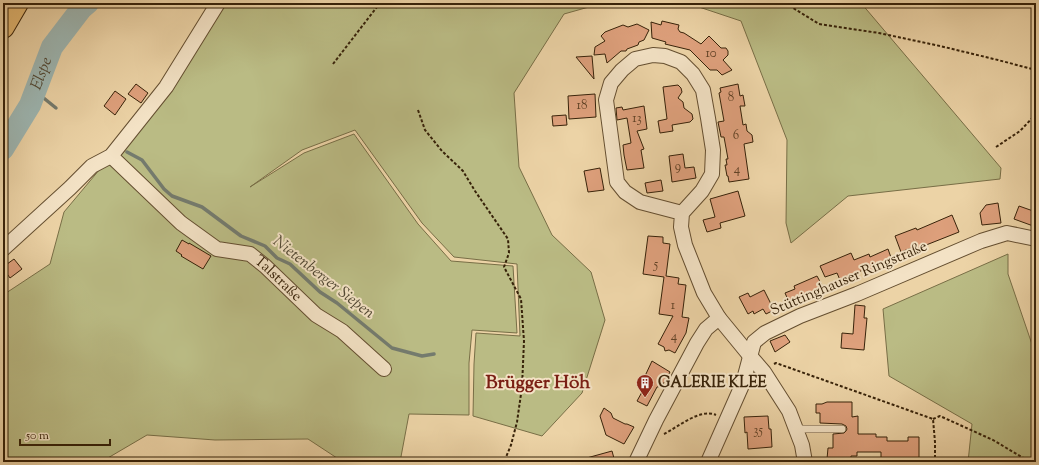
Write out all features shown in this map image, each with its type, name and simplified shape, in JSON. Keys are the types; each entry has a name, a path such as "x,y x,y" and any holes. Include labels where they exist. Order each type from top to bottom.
{"main road":[{"path":"3,27 17,3"}],"street":[{"path":"3,250 92,166 111,156 166,87 218,3"},
{"path":"682,213 640,202 625,192 617,182 606,100 611,83 622,70 635,59 653,55 665,56 681,62 693,74 703,90 713,150 712,174 702,190 682,213 681,227 685,245 704,292 719,318 764,372 789,412 797,429 806,462"},
{"name":"Talstraße","path":"111,156 182,223 217,248 250,254 265,266 316,315 342,331 384,369"},
{"name":"Stüttinghauser Ringstraße","path":"708,462 743,383 754,342 765,333 800,316 857,294 981,241 1007,233 1036,240"},
{"path":"636,462 659,413 697,343 706,329 719,318"}],"lane":[{"path":"797,429 842,429"}],"path":[{"path":"333,64 380,3"},
{"path":"785,3 819,24 879,33 940,46 1036,70"},
{"path":"418,110 425,130 442,151 463,171 508,239 509,254 504,267 521,299 524,341 522,387 517,422 512,445 504,462"},
{"path":"996,147 1020,131 1036,114"},
{"path":"764,372 776,363 933,419 940,416 993,440 1030,462"},
{"path":"665,434 684,422 698,416 711,413"},
{"path":"933,419 935,462"}],"green space":[{"path":"226,3 603,3 564,14 514,93 519,167 552,235 591,272 605,320 582,393 542,436 473,416 476,333 520,336 517,264 454,257 422,223 355,130 302,150 250,187 304,153 354,134 418,224 451,261 513,266 517,333 472,330 469,363 469,415 409,414 400,462 343,462 308,439 215,440 147,435 101,462 3,462 3,295 50,264 64,212 100,169 122,154 170,88"},
{"path":"687,3 861,3 1001,168 1000,179 848,196 791,243 786,223 787,140 741,21"},
{"path":"1008,254 1008,274 1036,356 1036,462 968,462 972,424 889,376 883,309"}],"building":[{"path":"662,21 679,25 678,29 680,32 701,44 709,36 721,48 726,48 728,55 723,60 732,70 722,75 717,70 710,70 690,50 665,44 666,42 652,38 651,22 661,25"},
{"path":"637,24 649,30 644,40 639,42 638,45 627,49 626,51 621,51 607,63 605,54 594,55 595,47 605,41 601,36 605,32 623,25 628,27"},
{"path":"592,56 594,79 576,57"},
{"path":"136,84 148,93 141,103 128,94"},
{"path":"738,84 740,96 743,95 745,106 740,106 743,125 746,124 747,131 752,135 753,142 744,144 749,179 729,182 725,165 727,165 726,159 728,159 724,137 721,137 718,122 724,121 719,93 721,92 720,88"},
{"path":"678,85 682,92 678,98 683,102 684,108 692,114 693,119 690,122 672,125 673,131 660,133 658,121 667,119 663,87"},
{"path":"115,91 126,99 115,115 104,106"},
{"path":"595,94 596,117 569,119 568,96"},
{"path":"644,106 647,129 637,131 644,149 641,150 644,168 627,170 623,145 631,143 627,118 617,120 616,108 622,107 623,110"},
{"path":"566,115 567,125 553,126 552,116"},
{"path":"683,154 685,168 694,167 696,178 672,182 669,156"},
{"path":"600,168 604,190 588,192 584,171"},
{"path":"661,180 663,191 647,193 645,183"},
{"path":"738,191 745,216 720,223 721,228 707,232 703,220 715,217 710,199"},
{"path":"998,203 1001,223 982,225 980,213 986,205"},
{"path":"1019,206 1036,212 1036,227 1014,219"},
{"path":"952,215 959,232 916,249 914,247 901,252 895,236 916,228 917,230"},
{"path":"648,236 663,237 663,243 670,244 666,276 679,278 678,284 686,285 682,317 689,318 686,333 675,353 669,350 665,351 664,347 658,344 673,316 659,314 664,277 643,274"},
{"path":"182,240 211,256 203,269 181,256 182,255 176,251"},
{"path":"888,249 893,263 865,274 863,270 840,280 837,273 825,277 820,266 851,253 854,260 869,254 870,257"},
{"path":"14,259 22,269 10,278 3,267"},
{"path":"817,276 823,287 789,302 785,293 795,289 794,286"},
{"path":"764,290 774,310 766,314 763,309 754,314 753,311 748,314 739,297 748,293 750,297"},
{"path":"855,305 865,306 864,318 867,318 864,350 841,348 842,333 853,334"},
{"path":"785,335 790,342 775,352 770,341"},
{"path":"652,361 670,372 662,386 657,387 647,406 637,401 647,383 645,376"},
{"path":"827,402 852,402 852,417 858,416 858,434 876,434 876,437 887,437 887,441 908,441 908,437 919,437 919,462 881,461 881,452 857,452 857,456 851,456 851,458 827,459 828,448 833,448 833,434 844,433 847,429 846,426 842,424 820,423 820,413 816,413 816,404"},
{"path":"604,408 611,413 613,418 634,427 624,444 606,435 600,416"},
{"path":"768,416 769,429 771,429 772,447 748,449 744,417"},
{"path":"612,451 615,462 583,462 583,459"}],"waterway":[{"name":"Elspe","path":"3,149 30,105 52,47 81,9 88,3"},
{"name":"Nietenberger Siepen","path":"35,91 56,108"},
{"name":"Nietenberger Siepen","path":"127,152 142,160 164,189 172,196 202,207 241,236 265,246 277,258 290,264 320,292 337,303 392,348 422,356 434,354"}],"place":[{"name":"GALERIE KLEE","path":"645,398"}],"district":[{"name":"Brügger Höh","path":"538,383"}]}
